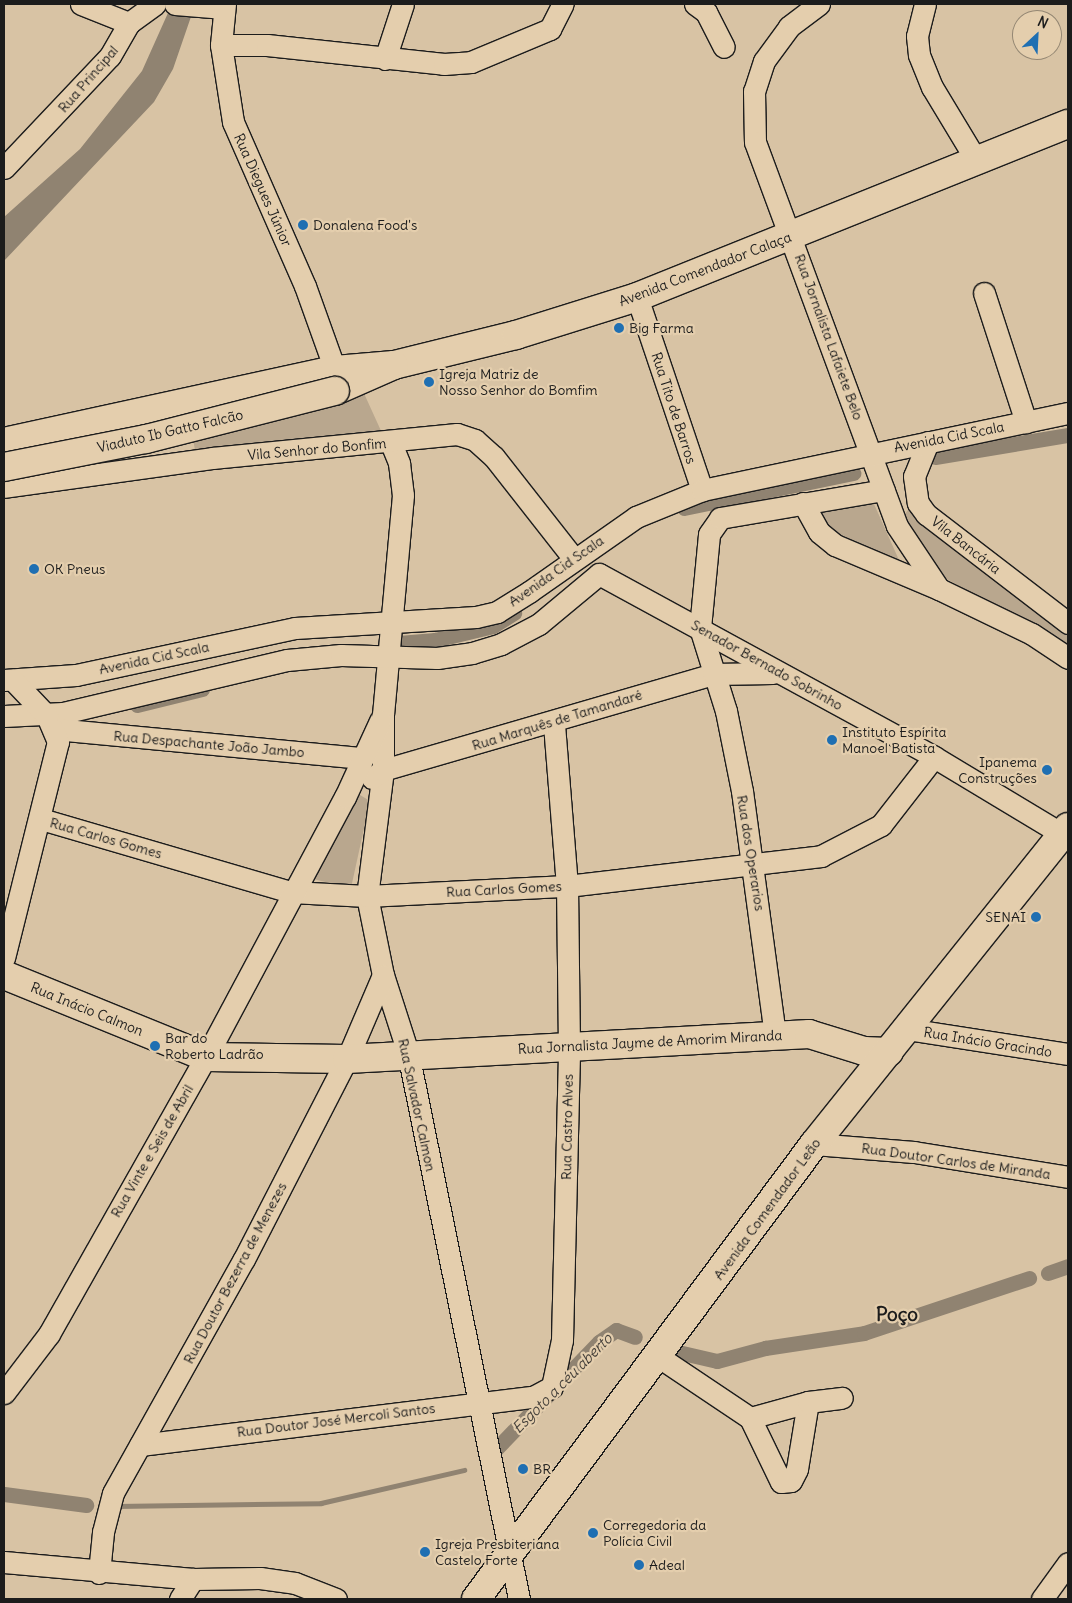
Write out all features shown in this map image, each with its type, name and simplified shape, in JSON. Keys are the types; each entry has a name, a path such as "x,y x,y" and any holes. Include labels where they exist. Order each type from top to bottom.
{"main road":[{"name":"Avenida Comendador Calaça","path":"335,381 516,335 637,297 1068,124"},
{"path":"4,442 335,381"},
{"name":"Viaduto Ib Gatto Falcão","path":"4,467 146,439 335,381"},
{"name":"Avenida Comendador Leão","path":"477,1599 659,1357 814,1144 1065,830"},
{"name":"Rua Inácio Calmon","path":"4,975 206,1057 347,1059 408,1053"},
{"name":"Rua Jornalista Jayme de Amorim Miranda","path":"408,1053 569,1048 808,1034 864,1052 889,1052"}],"street":[{"path":"81,4 129,22 155,4"},
{"path":"385,59 403,4"},
{"path":"694,4 706,12 724,48"},
{"name":"Rua Jornalista Lafaiete Belo","path":"818,4 789,28 764,61 754,91 755,142 773,194 785,239 871,452 902,539 939,589"},
{"path":"925,4 917,36 919,55 932,86 976,160"},
{"path":"185,6 225,6"},
{"name":"Rua Diegues Júnior","path":"225,6 221,45 232,122 305,286 335,381"},
{"path":"221,45 267,45 444,64 471,62 540,33 560,12"},
{"name":"Rua Principal","path":"4,168 110,56 129,22"},
{"path":"984,293 1026,422"},
{"name":"Rua Tito de Barros","path":"637,297 702,490"},
{"name":"Avenida Cid Scala","path":"9,680 76,675 295,628 443,621 497,612 636,517 702,490 871,452 1068,413"},
{"path":"40,434 52,477"},
{"name":"Vila Senhor do Bonfim","path":"4,487 52,477 391,444 447,434 475,440 574,559"},
{"name":"Vila Bancária","path":"928,442 914,476 918,503 926,514 1068,622"},
{"name":"Rua Salvador Calmon","path":"391,444 399,463 402,495 390,654 383,714 383,770 367,896 383,975 408,1053 476,1401 512,1554 519,1599"},
{"path":"713,674 700,628 708,534 720,518 884,490"},
{"path":"803,503 820,532 835,545 939,589 1032,634 1068,658"},
{"name":"Avenida Cid Scala","path":"4,716 51,723 287,660 390,654 437,658 501,644 539,624 599,574"},
{"name":"Senador Bernado Sobrinho","path":"599,574 1065,830"},
{"name":"Rua Marquês de Tamandaré","path":"345,797 383,770 554,723 713,674 778,673"},
{"name":"Rua dos Operarios","path":"713,674 726,711 754,866 775,1035"},
{"path":"4,958 57,754 51,723 9,680"},
{"name":"Rua Vinte e Seis de Abril","path":"4,1393 49,1334 206,1057 292,892 345,797 383,714"},
{"name":"Rua Despachante João Jambo","path":"51,723 363,758"},
{"name":"Rua Castro Alves","path":"533,1397 552,1386 562,1340 569,1048 567,886 554,723"},
{"name":"Rua Carlos Gomes","path":"41,820 292,892 367,896 567,886 754,866 821,856 865,836 898,807 934,757"},
{"name":"Rua Doutor Bezerra de Menezes","path":"99,1573 102,1532 113,1493 244,1259 347,1059 383,975"},
{"name":"Rua Inácio Gracindo","path":"907,1030 1068,1054"},
{"name":"Rua Doutor Carlos de Miranda","path":"814,1144 914,1152 1068,1177"},
{"path":"659,1357 750,1418 774,1476 787,1482 797,1469 808,1402"},
{"name":"Rua Doutor José Mercoli Santos","path":"140,1445 476,1401 533,1397"},
{"path":"750,1418 808,1402 842,1398"},
{"path":"4,1562 99,1573 193,1579 295,1582 336,1599"},
{"path":"1042,1599 1068,1563"},
{"path":"180,1599 193,1579"}],"shaded area":[{"path":"172,4 194,8 173,69 154,102 4,261 4,217 80,149 142,71"},
{"path":"362,389 382,433 195,450 193,439"},
{"path":"864,499 874,504 899,560 892,561 819,523 816,504"},
{"path":"908,510 1068,632 1068,649 933,571 900,520"},
{"path":"360,795 370,801 351,888 313,879 350,801"}],"waterway":[{"path":"935,457 1068,435"},
{"path":"684,508 853,473"},
{"path":"399,643 435,640 493,626 514,613"},
{"path":"137,705 202,689"},
{"path":"1048,1273 1068,1266"},
{"path":"678,1352 717,1361 765,1348 864,1333 1029,1278"},
{"name":"Esgoto a céu aberto","path":"494,1451 599,1342 616,1330 635,1337"},
{"path":"116,1506 321,1503 464,1470"},
{"path":"4,1494 86,1505"}],"place":[{"name":"Donalena Food's","path":"303,225"},
{"name":"Big Farma","path":"619,328"},
{"name":"Igreja Matriz de Nosso Senhor do Bomfim","path":"429,382"},
{"name":"OK Pneus","path":"34,569"},
{"name":"Instituto Espírita Manoel Batista","path":"832,740"},
{"name":"Ipanema Construções","path":"1047,770"},
{"name":"SENAI","path":"1036,917"},
{"name":"Bar do Roberto Ladrão","path":"155,1046"},
{"name":"BR","path":"523,1469"},
{"name":"Corregedoria da Polícia Civil","path":"593,1533"},
{"name":"Igreja Presbiteriana Castelo Forte","path":"425,1552"},
{"name":"Adeal","path":"639,1565"}],"district":[{"name":"Poço","path":"897,1315"}]}
